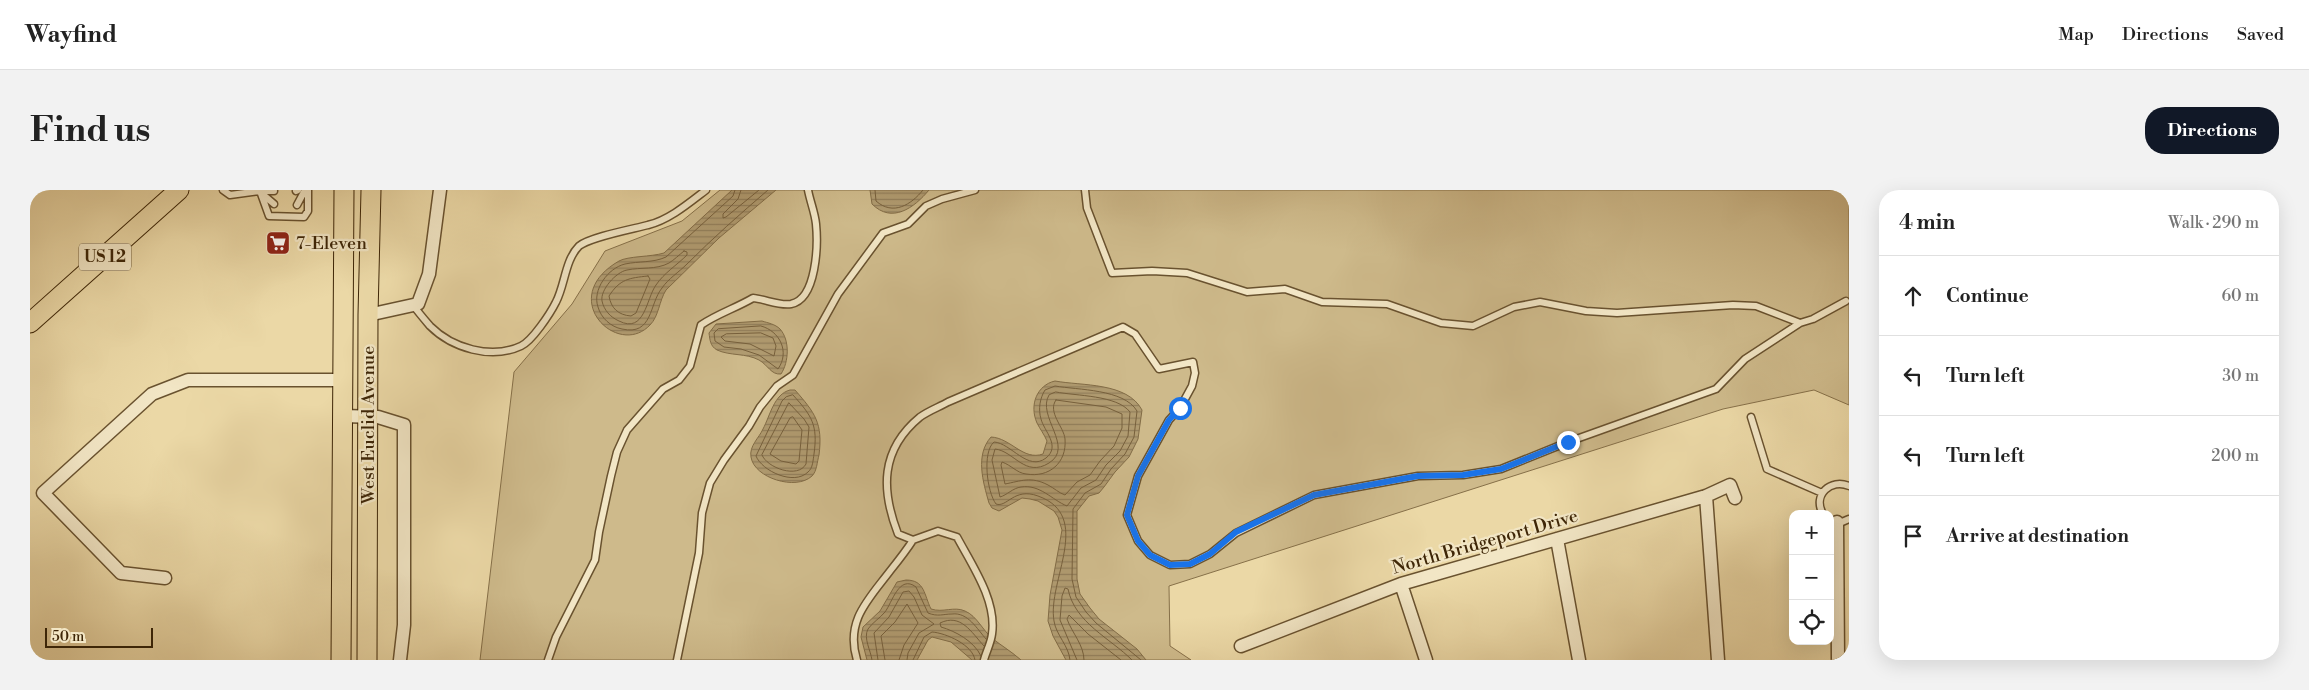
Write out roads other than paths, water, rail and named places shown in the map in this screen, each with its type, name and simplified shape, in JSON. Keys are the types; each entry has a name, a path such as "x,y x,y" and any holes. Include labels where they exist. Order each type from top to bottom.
{"main road":[{"name":"US 12","path":"30,323 179,190"},
{"name":"West Euclid Avenue","path":"341,660 344,190"},
{"name":"West Euclid Avenue","path":"367,660 368,315 371,190"}],"street":[{"path":"368,315 418,304 429,274 440,190"},
{"path":"165,578 121,573 43,493 152,394 188,380 343,380"},
{"path":"343,416 368,417 404,425 404,625 400,660"},
{"name":"North Bridgeport Drive","path":"1240,646 1402,584 1706,496 1730,485 1735,498"},
{"path":"1706,496 1718,660"},
{"path":"1838,660 1839,520"},
{"path":"1557,539 1579,660"},
{"path":"1402,584 1426,660"}],"lane":[{"path":"223,190 230,195 260,190 274,191"},
{"path":"260,190 269,216 304,217 308,211 307,190"},
{"path":"260,190 274,204"},
{"path":"297,205 307,190"},
{"path":"413,305 431,327 461,347 496,353 522,346 539,327 556,302 568,265 580,246 622,231 650,225 682,208 706,190"},
{"path":"548,660 556,637 595,560 611,476 617,452 626,430 663,389 679,380 690,366 701,325 713,317 733,310 753,298 780,304 793,304 806,294 812,279 817,239 816,222 808,190"},
{"path":"677,660 699,553 702,513 710,482 760,407 777,386 793,375 838,294 883,234 908,224 926,206 942,199 975,190"},
{"path":"1085,190 1087,208 1112,273 1152,271 1187,273 1248,292 1285,289 1322,302 1387,304 1441,323 1473,326 1514,306 1540,302 1586,311 1617,313 1733,305 1756,306 1800,323"},
{"path":"913,540 898,534 886,490 887,465 902,437 921,417 948,402 1122,327 1135,334 1159,368 1193,362 1195,373 1192,386 1180,408 1169,420 1138,476 1127,515 1138,541 1150,555 1170,565 1190,564 1210,554 1236,532 1314,495 1418,476 1463,475 1501,469 1568,442 1716,389 1745,359 1800,323 1813,319 1846,301"},
{"path":"1751,417 1766,470 1822,493"},
{"path":"1821,510 1819,504 1822,493 1832,484 1838,483 1849,486"},
{"path":"857,660 852,638 857,619 868,599 913,540 938,531 957,537 973,566 990,606 992,634 984,660"}],"water":[{"path":"732,190 776,190 719,238 666,290 650,325 637,334 623,335 609,329 598,320 592,306 592,291 601,276 623,259 664,253"},
{"path":"870,190 929,190 910,208 895,213 887,213 872,204"},
{"path":"762,321 778,327 786,339 787,357 781,374 775,373 754,358 717,350 711,343 709,333 716,324"},
{"path":"1055,381 1115,390 1126,394 1142,410 1138,439 1129,457 1099,493 1089,496 1077,511 1077,579 1080,594 1099,619 1137,649 1146,660 1066,660 1053,636 1048,621 1050,595 1062,530 1058,517 1054,511 1038,501 1030,499 1022,498 999,511 992,508 989,503 982,469 983,452 986,444 991,437 998,438 1023,452 1036,455 1043,454 1047,441 1037,423 1034,403 1039,391"},
{"path":"790,390 795,390 808,405 816,419 820,435 819,455 815,472 805,480 796,482 786,482 767,476 754,464 751,457 753,446 773,406 780,396"},
{"path":"906,580 920,585 931,609 957,609 969,613 993,639 1021,660 972,660 951,642 932,637 928,640 917,660 867,660 861,637 863,627 880,611 897,582"}],"place":[{"name":"7-Eleven","path":"278,243"}]}
